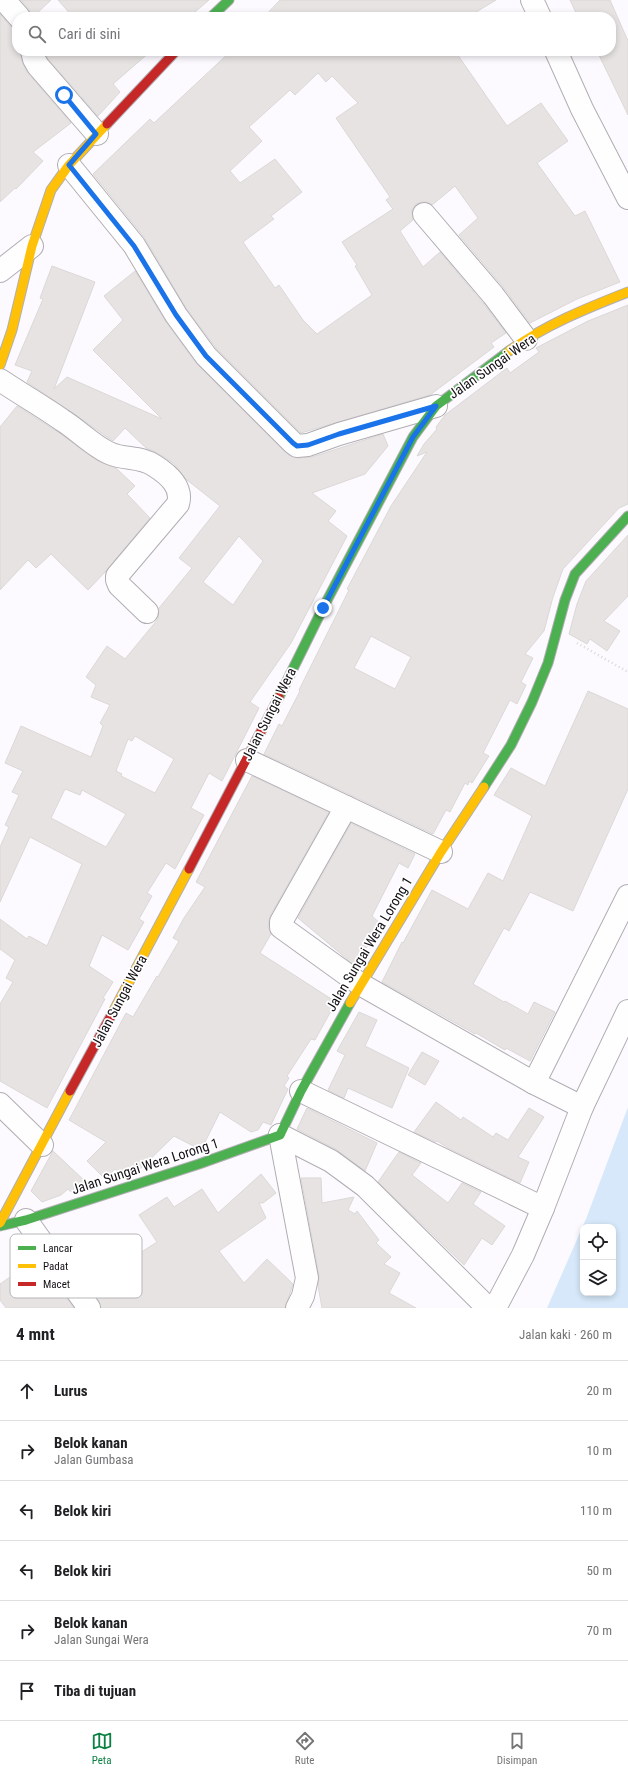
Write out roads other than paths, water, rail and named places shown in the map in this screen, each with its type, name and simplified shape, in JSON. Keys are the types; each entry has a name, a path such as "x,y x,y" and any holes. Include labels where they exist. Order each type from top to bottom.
{"street":[{"path":"4,0 15,12"},
{"path":"216,12 229,0"},
{"path":"532,0 538,12"},
{"path":"33,56 38,66 96,134"},
{"path":"1,359 12,330 32,246 51,190 69,165 96,134 171,56"},
{"path":"558,56 582,109 628,198"},
{"path":"69,165 134,246 176,315 206,356 297,446 308,445 339,434 436,406"},
{"path":"424,214 493,295 526,339"},
{"path":"0,271 32,246"},
{"name":"Jalan Sungai Wera","path":"0,1223 246,760 323,608 413,437 436,406 462,385 526,339 583,310 628,292"},
{"path":"0,380 63,420 86,438 109,453 125,458 142,459 155,466 169,477 178,488 180,494 178,504 117,576 116,580 119,585 147,612"},
{"name":"Jalan Sungai Wera Lorong 1","path":"0,1226 26,1220 199,1164 280,1135 301,1091 360,984 441,852 470,810 511,745 532,702 548,663 565,600 575,574 627,518"},
{"path":"246,760 441,852"},
{"path":"346,807 280,926 360,984 534,1083 582,1107"},
{"path":"534,1083 628,896"},
{"path":"495,1308 523,1255 582,1107 628,1011"},
{"path":"301,1091 543,1208"},
{"path":"0,1104 42,1144"},
{"path":"280,1135 307,1278 303,1296 298,1308"},
{"path":"280,1135 331,1161 359,1182 488,1308"},
{"path":"26,1220 36,1234"},
{"path":"82,1298 89,1308"}],"water":[{"path":"628,1107 628,1308 547,1308 580,1233 580,1296 616,1296 616,1224 584,1224"}]}
